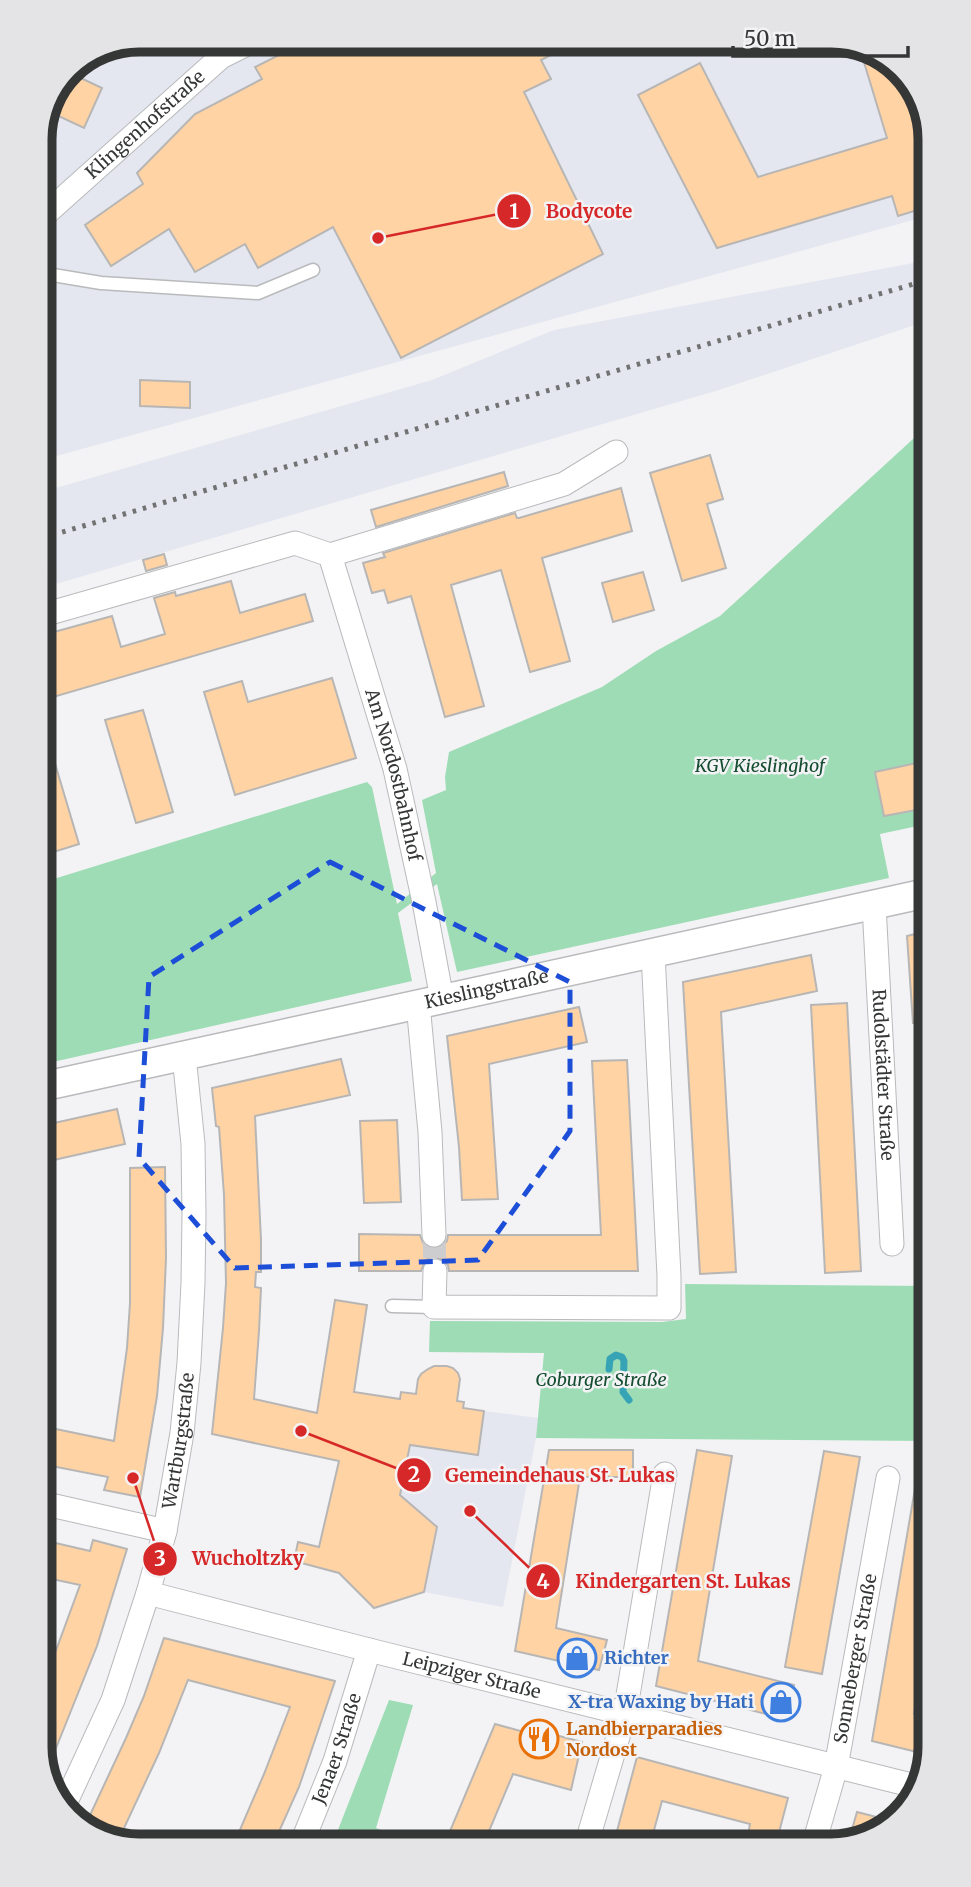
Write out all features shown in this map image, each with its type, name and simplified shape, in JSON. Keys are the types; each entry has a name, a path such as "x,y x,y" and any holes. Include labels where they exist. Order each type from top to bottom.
{"street":[{"name":"Klingenhofstraße","path":"53,207 221,57 231,52"},
{"path":"53,612 295,543 330,555 564,484 616,452"},
{"name":"Am Nordostbahnhof","path":"330,555 395,769 426,914 430,1002"},
{"name":"Kieslingstraße","path":"53,1084 918,895"},
{"name":"Rudolstädter Straße","path":"874,905 892,1244"},
{"path":"435,1271 434,1307 669,1308 653,953"},
{"path":"430,1002 430,1132 435,1235"},
{"name":"Wartburgstraße","path":"68,1798 113,1700 148,1593 165,1531 182,1433 192,1297 193,1144 184,1056"},
{"path":"589,1834 625,1713 665,1474"},
{"name":"Sonneberger Straße","path":"818,1834 836,1767 888,1478"},
{"path":"53,1506 165,1531"},
{"name":"Leipziger Straße","path":"148,1593 910,1785"},
{"name":"Jenaer Straße","path":"305,1834 335,1761 369,1650"}],"lane":[{"path":"53,274 101,283 258,293 313,271"},
{"path":"393,1306 434,1307"}],"highlighted area":[{"path":"330,862 570,982 570,1131 478,1260 235,1268 139,1158 149,977"}],"shaded area":[{"path":"139,52 849,54 870,61 885,70 901,86 912,106 918,139 918,219 53,457 55,117 70,86 96,64 111,57"},
{"path":"918,262 918,324 719,390 53,585 53,489 432,380 554,330"},
{"path":"484,1411 538,1418 503,1607 424,1592 437,1527 400,1495 410,1445"}],"green space":[{"name":"KGV Kieslinghof","path":"918,434 918,826 880,834 889,878 457,972 437,884 398,913 412,981 53,1062 53,879 367,782 372,787 397,904 436,873 422,800 446,790 449,752 602,687 656,651 720,616"},
{"name":"Coburger Straße","path":"685,1284 918,1286 918,1441 536,1438 544,1353 429,1352 430,1321 662,1322 686,1319"},
{"path":"389,1700 413,1705 376,1828 392,1834 336,1834"}],"building":[{"path":"285,52 556,53 541,60 551,79 524,92 603,254 401,358 333,227 258,268 245,244 195,272 169,229 111,266 85,225 143,184 137,173 195,114 262,79 255,67"},
{"path":"863,59 885,70 901,86 912,106 918,139 918,210 898,216 892,196 717,248 638,95 700,63 758,177 887,138"},
{"path":"79,77 102,88 84,128 56,115 70,86"},
{"path":"140,380 190,382 190,408 140,406"},
{"path":"710,455 723,499 707,504 726,568 682,581 650,473"},
{"path":"504,472 508,486 376,527 371,510"},
{"path":"621,488 632,531 542,558 570,661 530,672 501,570 451,585 484,706 445,717 411,596 388,603 384,590 372,593 363,563 385,557 383,553 515,513 519,518"},
{"path":"164,554 167,565 146,571 143,560"},
{"path":"643,572 654,610 613,622 602,583"},
{"path":"231,581 240,613 305,594 313,621 53,697 53,632 112,616 121,647 165,634 154,598 175,592 176,596"},
{"path":"332,678 356,758 235,795 204,692 242,681 248,702"},
{"path":"143,710 173,812 136,823 105,720"},
{"path":"53,757 79,844 53,852"},
{"path":"918,763 918,810 884,816 875,772"},
{"path":"918,933 918,1023 913,1023 907,936"},
{"path":"811,955 817,991 721,1012 736,1272 700,1274 683,982"},
{"path":"847,1003 861,1271 825,1273 811,1005"},
{"path":"579,1007 587,1042 489,1064 498,1199 462,1200 447,1036"},
{"path":"341,1059 350,1095 255,1116 261,1272 256,1272 255,1287 261,1288 254,1399 317,1413 335,1300 367,1305 354,1392 400,1399 401,1392 416,1394 418,1379 428,1369 447,1366 458,1373 460,1379 457,1401 464,1402 463,1408 484,1411 478,1455 410,1445 400,1495 437,1527 424,1592 374,1608 339,1573 294,1561 298,1542 319,1547 339,1461 212,1434 226,1283 224,1195 219,1127 216,1126 212,1088"},
{"path":"627,1060 638,1271 449,1271 443,1260 435,1257 424,1263 421,1271 359,1271 359,1234 420,1235 427,1247 434,1249 447,1241 448,1235 601,1235 592,1061"},
{"path":"117,1109 125,1144 53,1160 53,1123"},
{"path":"397,1120 401,1202 364,1203 360,1121"},
{"path":"165,1167 166,1258 163,1328 157,1396 140,1497 104,1490 108,1477 53,1466 53,1428 114,1441 127,1348 130,1303 130,1168"},
{"path":"549,1450 633,1450 633,1477 580,1477 556,1628 607,1640 599,1670 515,1651"},
{"path":"697,1450 732,1456 698,1661 794,1685 786,1719 656,1686"},
{"path":"824,1451 860,1457 822,1674 785,1667"},
{"path":"918,1471 918,1689 914,1714 918,1715 918,1752 872,1741"},
{"path":"93,1540 127,1549 97,1646 53,1755 53,1659 80,1585 53,1579 53,1542 90,1551"},
{"path":"164,1638 335,1681 299,1787 278,1834 238,1834 290,1707 188,1680 159,1753 122,1833 88,1818 144,1696"},
{"path":"495,1724 524,1732 525,1727 582,1742 571,1790 513,1774 488,1834 449,1834"},
{"path":"637,1757 788,1798 779,1834 748,1834 750,1824 662,1801 653,1834 616,1834"},
{"path":"857,1812 882,1819 865,1828 851,1832"}],"waterway":[{"path":"609,1369 610,1359 616,1355 622,1357 623,1392 629,1400"}],"tunnel":[{"path":"434,1235 435,1271"}],"railway":[{"path":"53,535 918,283"}],"place":[{"name":"Bodycote","path":"378,238"},
{"name":"Gemeindehaus St. Lukas","path":"301,1431"},
{"name":"Wucholtzky","path":"133,1478"},
{"name":"Kindergarten St. Lukas","path":"470,1511"},
{"name":"Richter","path":"577,1658"},
{"name":"X-tra Waxing by Hati","path":"781,1702"},
{"name":"Landbierparadies Nordost","path":"539,1739"}]}
